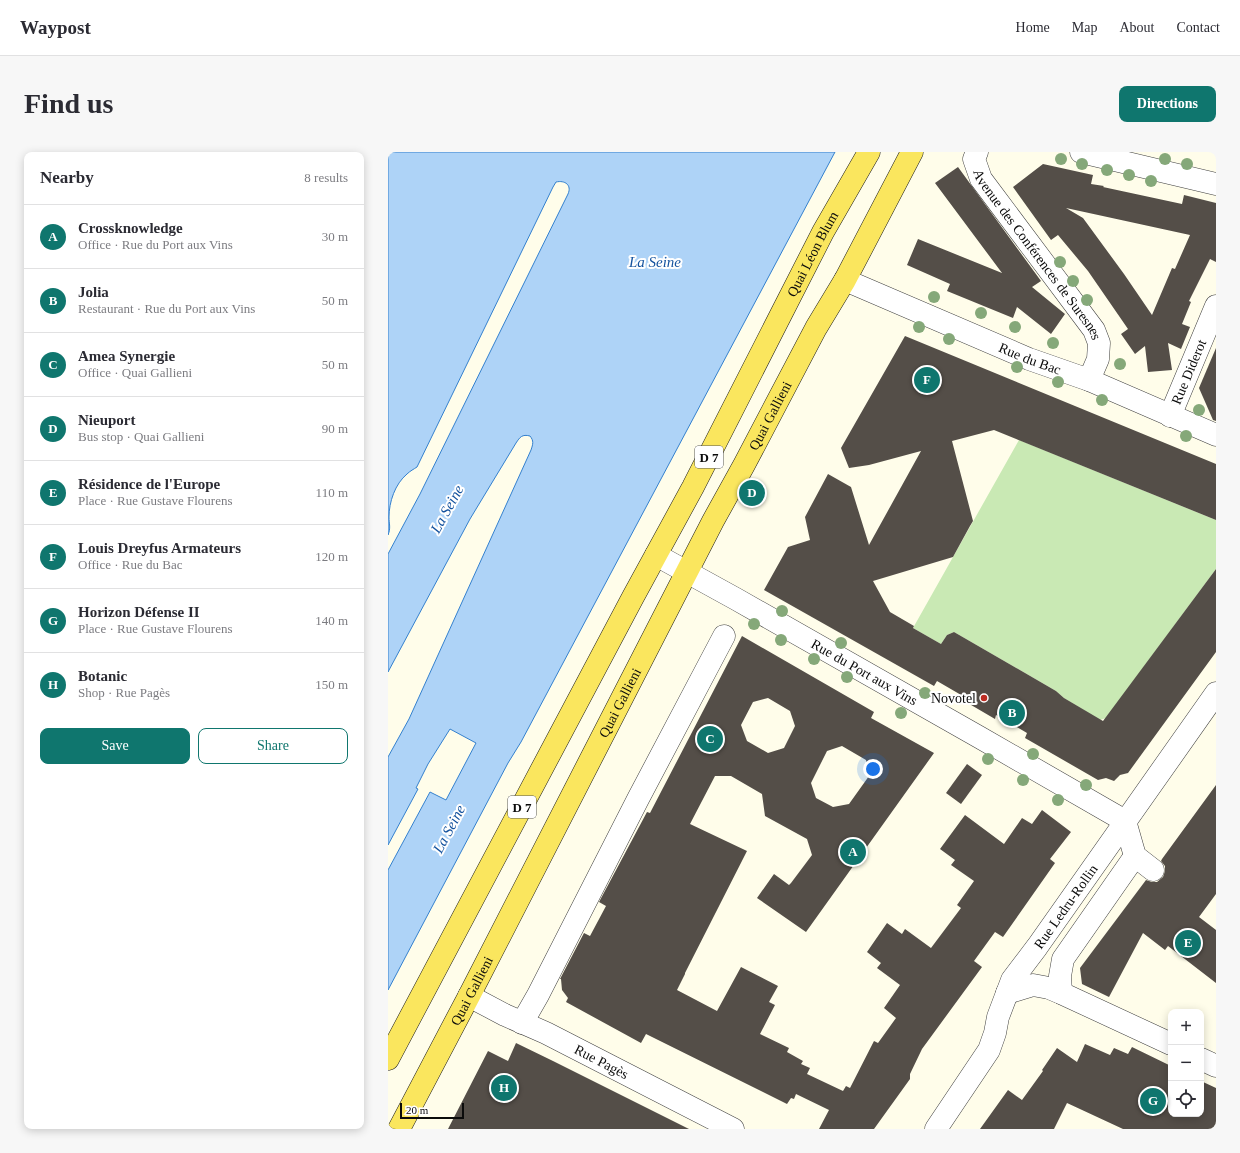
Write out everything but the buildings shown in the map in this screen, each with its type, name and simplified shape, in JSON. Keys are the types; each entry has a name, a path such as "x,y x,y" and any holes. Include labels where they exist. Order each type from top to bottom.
{"main road":[{"name":"Quai Léon Blum","path":"656,556 760,357 823,232 869,152"},
{"name":"D 7","path":"845,280 912,152"},
{"name":"Quai Gallieni","path":"399,1129 469,996 686,572 816,328 845,280"},
{"name":"D 7","path":"388,1058 656,556"}],"street":[{"name":"Avenue des Conférences de Suresnes","path":"977,152 974,159 981,179 1094,330 1099,343 1098,358 1089,380"},
{"path":"1081,152 1216,184"},
{"name":"Rue du Bac","path":"845,280 1029,359 1089,380 1216,435"},
{"name":"Rue Diderot","path":"1170,416 1216,306"},
{"name":"Rue du Port aux Vins","path":"656,556 736,599 1125,821"},
{"path":"514,1019 538,995 638,799 724,636"},
{"name":"Rue Ledru-Rollin","path":"936,1129 989,1050 995,1033 998,1017 1012,980 1037,947 1216,693"},
{"path":"1125,821 1135,856 1153,870"},
{"path":"1061,993 1060,976 1062,959 1135,856"},
{"path":"1007,993 1033,985 1049,988 1168,1043"},
{"name":"Rue Pagès","path":"469,996 514,1019 546,1033 733,1129"},
{"path":"1204,1060 1216,1066"}],"green space":[{"path":"1019,440 1216,520 1216,569 1106,718 1100,720 1064,698 1056,691 954,632 947,635 941,644 913,628"}],"water":[{"name":"La Seine","path":"388,152 835,152 388,990 388,870 430,792 446,800 476,743 450,729 428,764 416,788 418,789 388,845 388,757 409,719 531,450 533,443 530,436 523,436 517,441 470,519 388,672 388,554 420,494 568,194 569,188 567,184 562,182 556,182 553,187 417,467 403,478 396,488 390,505 390,528 388,535"}],"place":[{"name":"Louis Dreyfus Armateurs","path":"927,380"},
{"name":"Nieuport","path":"752,493"},
{"name":"Novotel","path":"984,698"},
{"name":"Jolia","path":"1012,713"},
{"name":"Amea Synergie","path":"710,739"},
{"name":"Crossknowledge","path":"853,852"},
{"name":"Résidence de l'Europe","path":"1188,943"},
{"name":"Botanic","path":"504,1088"},
{"name":"Horizon Défense II","path":"1153,1101"}]}
